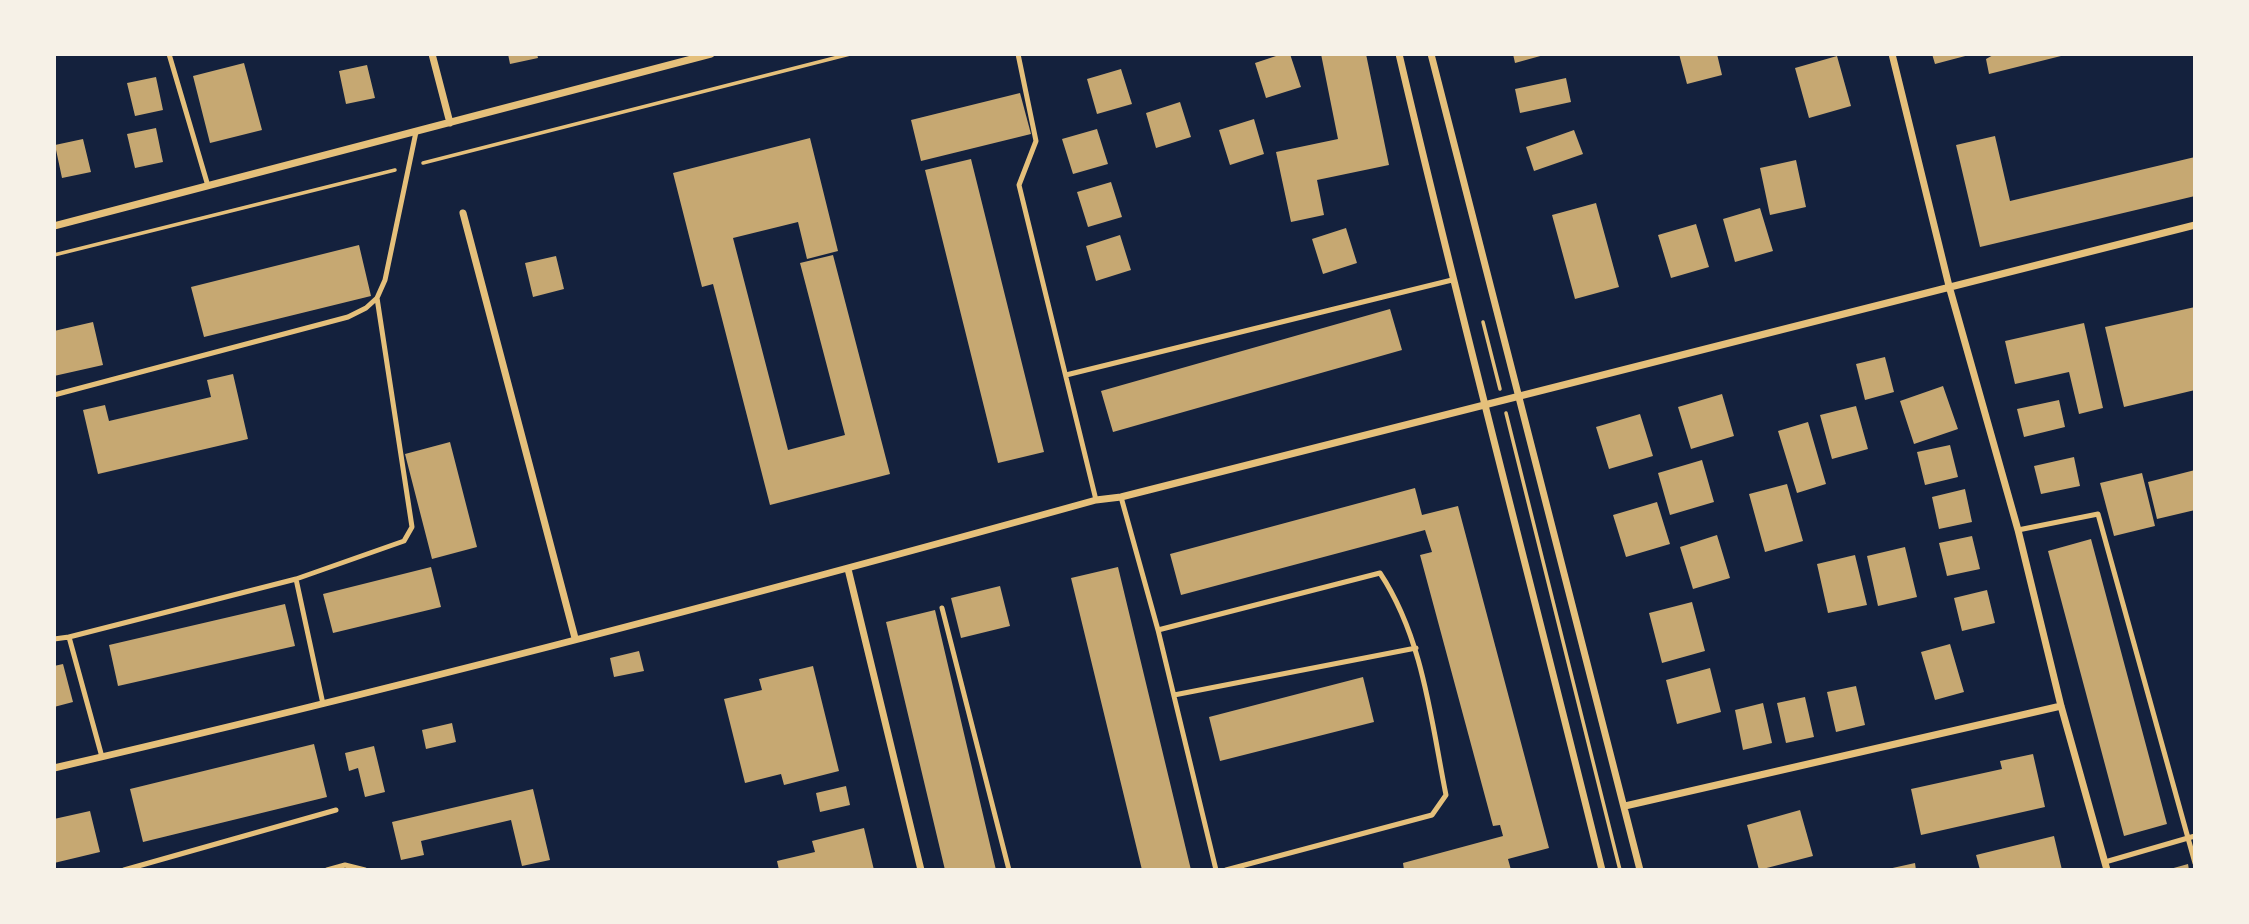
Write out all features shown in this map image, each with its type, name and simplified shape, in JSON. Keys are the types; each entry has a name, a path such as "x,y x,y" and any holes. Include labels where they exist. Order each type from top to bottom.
{"street":[{"path":"432,54 450,122"},
{"path":"54,226 711,54"},
{"path":"1399,54 1452,280 1487,405 1602,870"},
{"path":"1430,54 1640,870"},
{"path":"1892,54 1949,286 2018,530 2061,706 2106,866"},
{"path":"463,213 575,638"},
{"path":"54,768 323,704 848,569 1096,500 1121,497 2195,225"},
{"path":"848,569 921,870"},
{"path":"1625,806 2061,706"}],"lane":[{"path":"169,54 208,186"},
{"path":"1018,54 1036,141 1019,185 1096,500"},
{"path":"54,395 318,327 366,308 377,298 385,281 416,131"},
{"path":"1066,375 1452,280"},
{"path":"54,639 296,579 404,541 412,527 377,298"},
{"path":"1121,497 1158,630 1216,870"},
{"path":"2018,530 2098,514 2195,863"},
{"path":"1158,630 1380,573 1396,597 1416,648 1446,795 1432,815 1226,870"},
{"path":"296,579 323,704"},
{"path":"942,608 1009,870"},
{"path":"69,637 102,757"},
{"path":"1174,695 1416,648"},
{"path":"124,870 337,810"},
{"path":"2106,866 2195,836"},
{"path":"327,870 345,864 365,870"}],"path":[{"path":"54,256 850,54"},
{"path":"1483,321 1620,870"}],"building":[{"path":"508,54 537,54 538,58 510,64"},
{"path":"1290,54 1301,87 1266,98 1255,63"},
{"path":"1321,54 1366,54 1389,165 1317,180 1324,215 1291,222 1276,152 1338,139"},
{"path":"1513,54 1543,54 1544,55 1515,63"},
{"path":"1679,54 1717,54 1722,75 1687,84"},
{"path":"1932,54 1969,54 1969,55 1935,64"},
{"path":"1995,54 2065,55 1989,74 1986,59"},
{"path":"1837,56 1851,106 1809,118 1795,68"},
{"path":"244,63 262,130 210,143 193,76"},
{"path":"367,65 375,98 346,104 339,71"},
{"path":"1121,69 1132,104 1097,114 1087,79"},
{"path":"156,77 163,110 135,116 127,83"},
{"path":"1566,78 1571,102 1520,113 1515,89"},
{"path":"1020,93 1031,134 921,161 911,120"},
{"path":"1180,102 1191,137 1156,148 1146,113"},
{"path":"1254,119 1264,154 1230,165 1219,130"},
{"path":"156,128 163,162 135,168 127,134"},
{"path":"1097,129 1108,164 1073,174 1062,139"},
{"path":"1574,130 1583,154 1534,171 1526,147"},
{"path":"1995,136 2010,201 2195,157 2195,196 1980,247 1956,145"},
{"path":"810,138 838,251 807,259 798,222 733,238 788,450 845,435 800,263 833,255 890,474 770,505 713,284 702,287 673,173"},
{"path":"83,139 91,172 62,178 55,145"},
{"path":"971,159 1044,452 998,463 925,170"},
{"path":"1796,160 1806,207 1770,215 1760,168"},
{"path":"1111,182 1122,217 1088,227 1077,192"},
{"path":"1596,203 1619,287 1575,299 1552,215"},
{"path":"1760,208 1773,251 1735,262 1723,219"},
{"path":"1696,224 1709,267 1671,278 1658,235"},
{"path":"1346,228 1357,263 1323,274 1312,239"},
{"path":"1120,235 1131,270 1096,281 1086,246"},
{"path":"359,245 371,296 204,337 191,287"},
{"path":"556,256 564,289 533,297 525,263"},
{"path":"2195,307 2195,390 2124,407 2105,327"},
{"path":"1390,309 1402,350 1113,432 1101,391"},
{"path":"93,322 103,365 54,376 54,331"},
{"path":"2084,323 2103,408 2079,414 2069,372 2015,384 2005,341"},
{"path":"1885,357 1894,392 1865,400 1856,364"},
{"path":"233,374 248,439 98,474 83,410 105,405 109,421 211,397 207,380"},
{"path":"1943,386 1958,429 1914,444 1900,401"},
{"path":"1722,394 1734,436 1691,449 1678,407"},
{"path":"2059,400 2065,427 2024,437 2017,409"},
{"path":"1856,406 1868,449 1832,459 1820,415"},
{"path":"1640,414 1653,456 1609,469 1596,427"},
{"path":"1808,422 1826,484 1797,493 1778,431"},
{"path":"450,442 477,547 432,559 405,454"},
{"path":"1950,445 1958,477 1925,485 1917,452"},
{"path":"2074,457 2080,486 2041,494 2034,466"},
{"path":"1702,460 1714,502 1670,515 1658,473"},
{"path":"2195,470 2195,510 2157,519 2148,482"},
{"path":"2142,473 2155,526 2114,536 2100,483"},
{"path":"1787,484 1803,541 1765,552 1749,494"},
{"path":"1415,488 1422,515 1458,506 1549,848 1508,859 1511,870 1404,870 1403,863 1503,836 1500,825 1493,826 1420,555 1432,552 1425,530 1181,595 1170,554"},
{"path":"1965,489 1972,522 1939,529 1932,497"},
{"path":"1657,502 1670,544 1626,557 1613,515"},
{"path":"1717,535 1730,578 1693,589 1680,547"},
{"path":"1972,536 1980,569 1947,576 1939,543"},
{"path":"2091,539 2167,824 2124,836 2048,551"},
{"path":"1905,547 1917,597 1878,606 1867,556"},
{"path":"1855,555 1867,605 1828,613 1817,564"},
{"path":"431,567 441,607 333,633 323,594"},
{"path":"1118,567 1191,870 1142,870 1071,578"},
{"path":"1000,586 1010,626 961,638 951,598"},
{"path":"1987,590 1995,623 1962,631 1954,598"},
{"path":"1692,602 1705,651 1662,663 1649,613"},
{"path":"285,604 295,646 118,686 109,645"},
{"path":"935,610 996,870 945,870 886,622"},
{"path":"1950,644 1964,692 1935,700 1921,652"},
{"path":"639,651 644,671 614,677 610,658"},
{"path":"63,664 73,702 54,707 54,666"},
{"path":"813,666 839,771 784,785 781,774 745,783 724,699 762,690 759,679"},
{"path":"1710,668 1721,712 1677,724 1666,680"},
{"path":"1363,677 1374,722 1220,761 1209,717"},
{"path":"1856,686 1865,725 1836,732 1827,692"},
{"path":"1805,697 1814,737 1786,743 1777,703"},
{"path":"1763,703 1772,743 1743,750 1735,710"},
{"path":"452,723 456,742 426,749 422,730"},
{"path":"314,744 327,797 143,842 130,789"},
{"path":"374,746 385,792 365,797 358,768 349,771 345,753"},
{"path":"2033,754 2045,807 1921,835 1911,789 2002,769 2000,761"},
{"path":"846,786 850,805 820,812 816,793"},
{"path":"533,789 550,860 522,866 511,820 421,841 424,855 401,860 392,822"},
{"path":"1800,810 1813,856 1759,870 1747,825"},
{"path":"90,811 100,852 54,863 54,819"},
{"path":"864,828 874,870 779,870 777,861 815,852 812,841"},
{"path":"2054,836 2062,870 1980,870 1976,855"},
{"path":"1915,863 1916,870 1888,870 1888,869"},
{"path":"2188,864 2189,870 2170,870 2170,869"}]}
